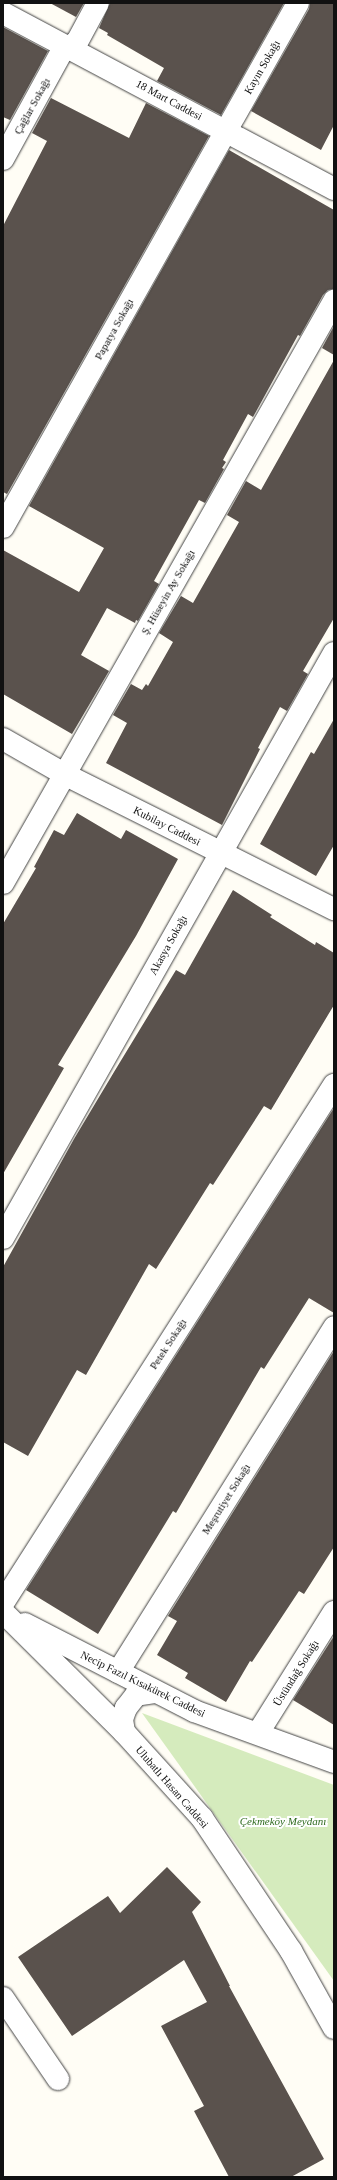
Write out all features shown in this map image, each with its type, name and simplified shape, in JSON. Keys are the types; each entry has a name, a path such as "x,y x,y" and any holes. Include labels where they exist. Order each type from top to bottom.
{"street":[{"name":"Çağlar Sokağı","path":"3,158 65,51 77,42 98,3"},
{"name":"Kayın Sokağı","path":"225,130 298,3"},
{"name":"18 Mart Caddesi","path":"3,12 65,51 225,130 334,189"},
{"name":"Papatya Sokağı","path":"3,527 225,130"},
{"name":"Ş. Hüseyin Ay Sokağı","path":"3,883 334,301"},
{"name":"Akasya Sokağı","path":"3,1238 334,653"},
{"name":"Kubilay Caddesi","path":"3,739 64,774 334,909"},
{"name":"Petek Sokağı","path":"3,1603 334,1084"},
{"name":"Meşrutiyet Sokağı","path":"118,1672 334,1327"},
{"name":"Necip Fazıl Kısakürek Caddesi","path":"3,1611 43,1634 194,1711 258,1733 334,1762"},
{"name":"Ulubatlı Hasan Caddesi","path":"3,1611 124,1732 202,1818 291,1950 334,2028"},
{"name":"Üstündağ Sokağı","path":"258,1733 334,1612"},
{"path":"124,1732 122,1719 136,1696 156,1692"},
{"path":"3,1998 58,2079"}],"green space":[{"name":"Çekmeköy Meydanı","path":"142,1713 334,1785 334,1981"}],"building":[{"path":"50,3 84,3 76,17"},
{"path":"110,3 284,3 221,115 157,81 164,68 107,35 108,33 99,28"},
{"path":"310,3 334,3 334,125 321,150 251,111 309,9"},
{"path":"3,27 48,51 10,120 3,117"},
{"path":"51,98 129,138 146,103 209,136 7,494 3,492 3,226 47,141 32,133"},
{"path":"229,150 334,210 334,289 328,290 323,295 300,336 298,335 253,417 248,414 223,460 226,462 222,468 224,469 205,503 199,500 154,581 159,584 138,621 136,620 135,623 107,608 81,655 109,671 72,734 3,694 3,550 79,592 104,548 29,506"},
{"path":"334,326 334,355 322,348"},
{"path":"334,360 334,618 303,671 308,674 287,711 280,707 258,748 260,749 222,825 106,763 127,723 113,715 131,684 142,690 146,684 148,686 173,642 159,633 181,596 193,603 239,522 227,515 246,481 261,490"},
{"path":"334,719 334,845 316,876 260,844 311,752 314,754"},
{"path":"77,813 121,839 126,830 178,859 136,936 58,1065 64,1068 3,1174 3,924 36,868 34,867 54,830 64,835"},
{"path":"233,890 272,915 270,917 315,945 316,942 334,953 334,1005 271,1110 264,1106 213,1185 210,1183 156,1269 149,1264 86,1375 77,1370 28,1456 3,1442 3,1267 74,1139 176,970 185,975"},
{"path":"334,1108 334,1313 309,1298 264,1369 261,1367 176,1513 173,1511 98,1634 26,1590"},
{"path":"334,1351 334,1547 304,1594 299,1591 252,1662 250,1661 226,1702 185,1678 188,1673 157,1655 177,1621 168,1616"},
{"path":"334,1636 334,1725 293,1700"},
{"path":"167,1867 201,1902 192,1912 229,1986 324,2159 291,2177 229,2177 194,2111 204,2106 161,2026 207,2002 184,1960 72,2036 18,1957 108,1896 120,1913"}]}
